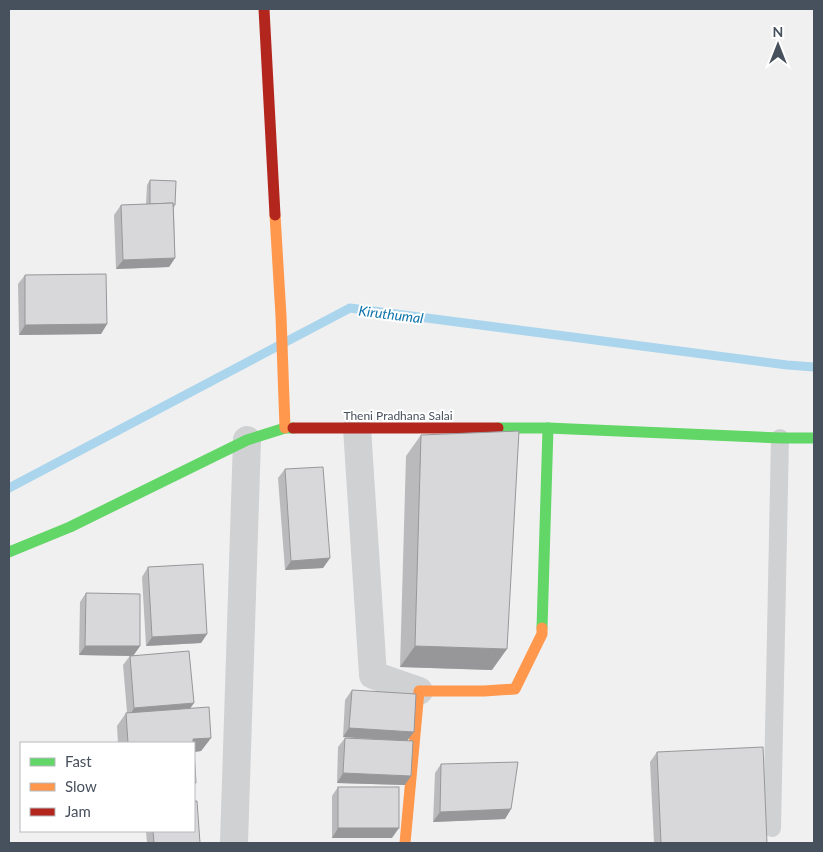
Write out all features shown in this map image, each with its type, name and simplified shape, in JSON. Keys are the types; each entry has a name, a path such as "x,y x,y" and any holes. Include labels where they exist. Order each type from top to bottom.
{"street":[{"path":"264,9 281,316 285,428"},
{"name":"Theni Pradhana Salai","path":"9,552 70,527 247,440 285,428 548,428 814,438"},
{"path":"357,428 373,675 419,692 484,692 515,689 542,634 548,428"},
{"path":"234,843 247,440"},
{"path":"405,843 419,692"}],"lane":[{"path":"772,828 780,438"}],"building":[{"path":"150,180 176,181 175,205 173,203 150,204"},
{"path":"173,203 175,258 123,260 121,205"},
{"path":"106,274 107,324 25,325 25,275"},
{"path":"519,431 507,649 415,646 421,435"},
{"path":"323,467 330,558 291,561 285,469"},
{"path":"203,564 207,634 152,637 148,567"},
{"path":"86,593 140,594 140,646 85,646"},
{"path":"189,651 194,703 134,708 130,656"},
{"path":"352,690 416,694 414,732 349,728"},
{"path":"209,707 211,738 193,739 193,742 128,742 126,713"},
{"path":"345,738 413,741 411,776 343,773"},
{"path":"763,747 767,843 661,843 657,752"},
{"path":"518,762 511,809 440,812 441,764"},
{"path":"338,787 399,787 399,828 338,828"},
{"path":"195,801 197,801 200,843 154,843 153,832 195,832"}],"waterway":[{"name":"Kiruthumal","path":"9,488 350,308 814,367"}],"traffic: fast":[{"path":"9,552 70,527 247,440 285,428 293,428"},
{"path":"498,428 548,428 814,438"},
{"path":"542,628 548,428"}],"traffic: slow":[{"path":"275,215 285,428"},
{"path":"405,843 419,691 515,689 542,634 542,628"}],"traffic: jam":[{"path":"264,9 275,215"},
{"path":"293,428 498,428"}]}
